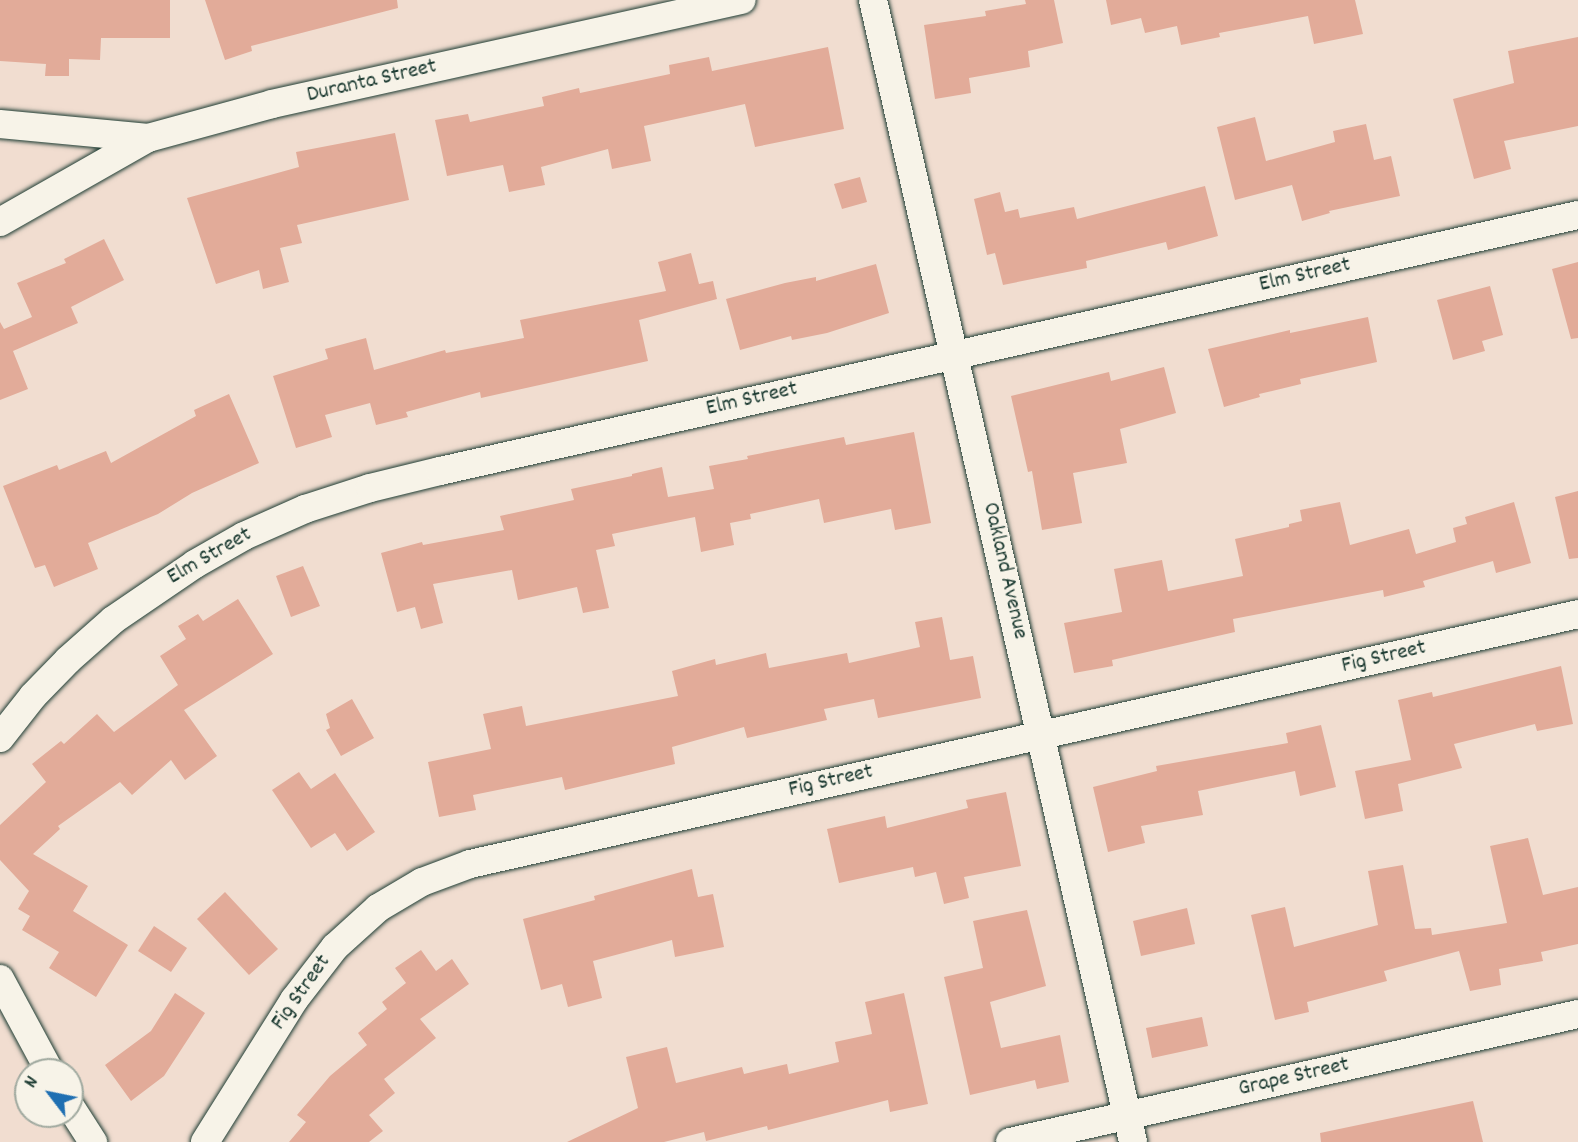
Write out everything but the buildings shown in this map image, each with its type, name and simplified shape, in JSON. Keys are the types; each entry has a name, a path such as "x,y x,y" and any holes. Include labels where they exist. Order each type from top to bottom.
{"street":[{"name":"Duranta Street","path":"0,124 148,138 272,104 742,0"},
{"name":"Oakland Avenue","path":"873,0 956,353 1130,1129"},
{"path":"0,222 148,138"},
{"name":"Elm Street","path":"0,738 59,669 113,620 204,558 244,536 305,509 440,471 1578,215"},
{"name":"Fig Street","path":"205,1142 294,1000 335,947 378,908 422,882 470,864 1578,614"},
{"path":"0,979 42,1058"},
{"name":"Grape Street","path":"1010,1142 1130,1129 1578,1014"}]}
